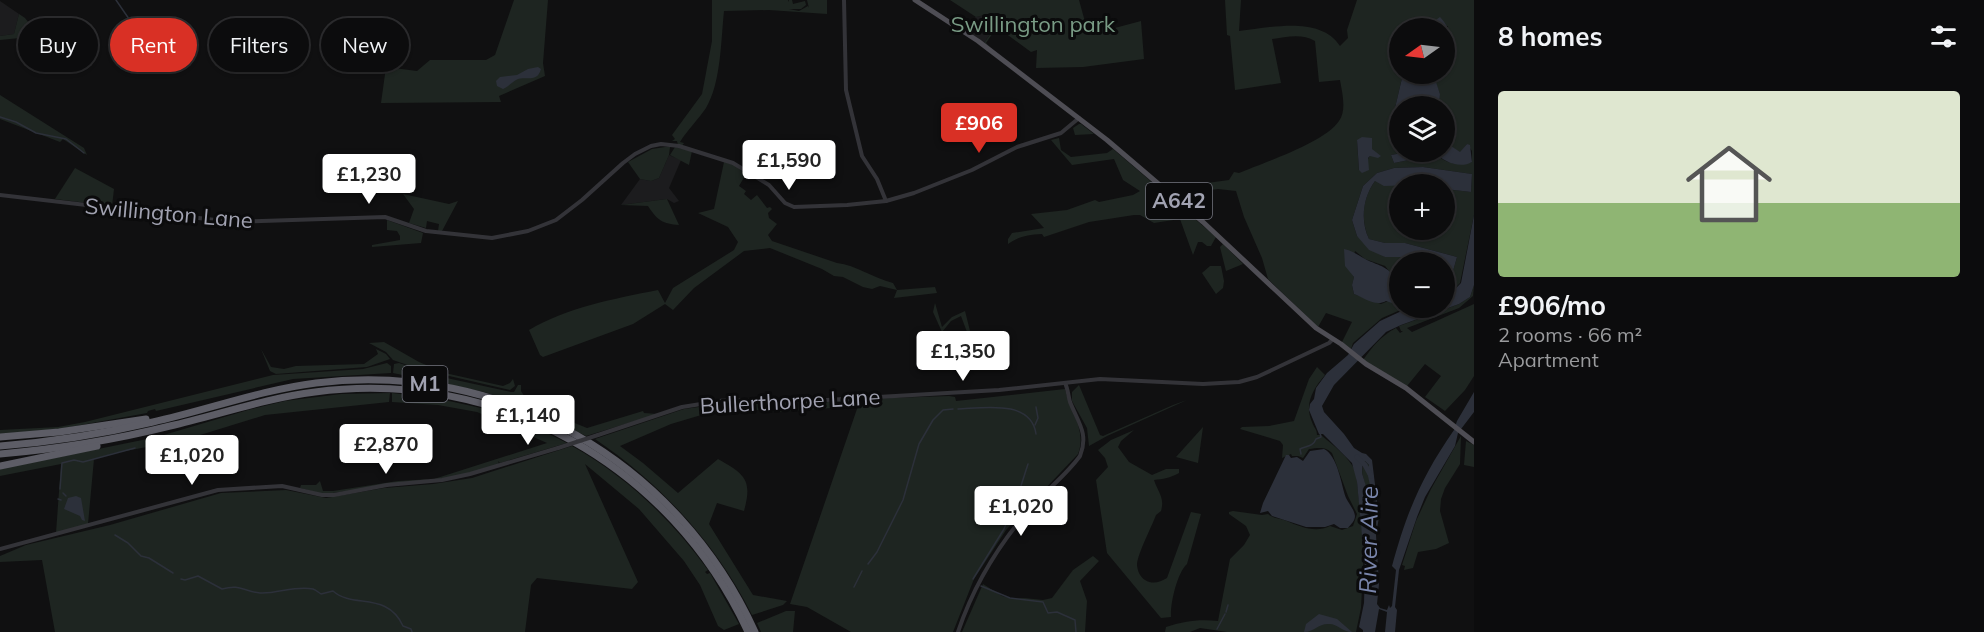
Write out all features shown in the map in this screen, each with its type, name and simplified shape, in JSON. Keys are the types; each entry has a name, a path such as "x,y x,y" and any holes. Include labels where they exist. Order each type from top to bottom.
{"highway":[{"name":"M1","path":"0,438 140,420 317,383 386,381 419,383 459,390 501,401 556,424 619,462 662,498 682,519 729,582 755,632"},
{"name":"M1","path":"0,454 72,446 140,433 275,399 347,389 377,388 418,391 464,399 506,411 557,431 610,464 655,501 705,558 724,586 748,632"},
{"name":"M1","path":"0,446 84,436 153,423 275,391"},
{"name":"M1","path":"0,438 61,435 153,423"},
{"name":"M1","path":"0,466 115,442 140,433"}],"main road":[{"name":"A642","path":"915,0 978,41 1107,140 1203,222 1316,328 1360,360 1406,388 1474,442"}],"street":[{"path":"844,0 845,86 862,156 877,179 886,201"},
{"name":"Swillington Lane","path":"0,195 233,222 385,217 426,231 492,238 528,231 556,220 589,195 623,163 651,146 671,144 737,165 769,185 782,200 794,207 806,208 886,201 914,193 972,170 1017,147 1061,133 1078,118"},
{"name":"Bullerthorpe Lane","path":"2,549 218,490 282,486 322,495 334,495 385,486 442,480 558,448 682,407 716,401 809,401 999,390 1112,379 1176,383 1239,382 1257,377 1334,339"},
{"path":"958,632 979,583 1004,542 1042,496 1074,464 1083,449 1082,424 1070,400 1065,383"}],"shaded area":[{"path":"0,1 19,14 14,34 0,36"},
{"path":"985,15 996,26 984,43 962,28 976,17"},
{"path":"669,155 681,160 669,188 679,201 674,203 667,199 621,205 640,179 651,181 659,178"}],"green space":[{"path":"514,0 548,0 543,63 545,76 499,96 501,102 381,103 385,72 417,71 430,60 486,60 495,55"},
{"path":"712,0 788,0 788,2 792,0 793,4 805,1 806,5 801,9 789,9 799,11 808,6 809,8 807,0 827,0 827,14 769,10 724,11 720,61 715,86 706,108 680,142 684,143 682,146 678,145 677,141 672,141 675,139 672,135 702,94 712,41"},
{"name":"Swillington park","path":"950,0 1079,0 1089,30 1108,26 1111,29 1141,21 1144,59 1083,67 1036,68 1037,50 1031,52 997,27 986,43 992,49 984,43 996,26 985,15 976,17"},
{"path":"1225,0 1241,0 1239,31 1279,26 1307,27 1331,36 1340,46 1348,38 1347,30 1357,0 1474,0 1474,215 1460,283 1455,288 1457,257 1455,252 1438,252 1405,243 1385,243 1369,239 1364,224 1365,201 1375,181 1389,183 1389,240 1455,240 1455,190 1471,192 1472,174 1423,167 1394,168 1377,173 1363,186 1352,220 1357,236 1385,257 1389,257 1389,271 1385,266 1365,259 1355,251 1351,272 1354,277 1352,285 1354,294 1381,304 1389,301 1389,315 1382,318 1353,343 1351,349 1342,342 1352,322 1326,313 1318,327 1268,279 1236,191 1218,189 1178,194 1170,188 1229,180 1234,172 1239,173 1278,158 1321,137 1339,121 1343,112 1340,80 1319,82 1315,41 1299,36 1272,39 1281,83 1235,90 1230,36 1227,35","holes":["1389,18 1455,18 1455,84 1436,84 1440,96 1455,96 1455,149 1460,153 1467,144 1472,151 1472,162 1462,164 1389,162 1389,96 1398,96 1401,84 1389,84","1357,141 1370,142 1374,156 1370,156 1359,170"]},
{"path":"18,18 18,38 0,40 0,36 14,34"},
{"path":"0,95 84,148 87,155 63,139 60,142 0,119"},
{"path":"1079,124 1094,134 1075,135 1073,128"},
{"path":"1059,138 1061,150 1071,157 1107,153 1113,149 1216,237 1211,246 1198,242 1193,255 1180,219 1154,223 1140,215 1089,222 1044,237 1042,234 1024,236 1008,244 1012,233 1044,228 1031,214 1067,210 1095,200 1099,202 1133,195 1140,191 1123,180 1114,159 1072,165 1051,140"},
{"path":"670,147 669,155 659,178 651,181 640,179 628,162 652,149"},
{"path":"675,147 692,151 689,165 670,155"},
{"path":"724,162 734,165 746,174 739,186 746,191 744,194 751,200 757,195 767,208 772,209 768,213 769,218 777,224 768,235 772,241 858,269 893,283 897,290 880,286 872,289 863,287 770,248 744,251 694,288 673,310 665,304 633,324 543,357 540,355 529,330 576,310 658,290 665,303 673,288 734,250 738,242 728,227 698,213 714,209"},
{"path":"75,168 114,189 112,206 55,199"},
{"path":"403,194 449,204 458,201 442,231 438,231 439,224 427,221 426,228 409,223 414,209"},
{"path":"667,199 679,225 661,220 648,206 621,205"},
{"path":"387,220 423,233 421,243 372,247 372,245 400,240 397,231 387,230"},
{"path":"1223,244 1243,264 1226,271 1220,247"},
{"path":"1210,266 1221,266 1223,288 1216,294 1202,273"},
{"path":"1474,285 1473,296 1455,310 1455,305 1470,297"},
{"path":"935,287 937,293 894,298 897,290"},
{"path":"935,303 942,327 952,317 965,311 970,331 967,332 961,316 951,321 942,332 933,312"},
{"path":"1474,304 1474,376 1465,390 1445,411 1425,397 1441,376 1425,364 1407,386 1363,360 1391,331 1396,328 1400,333 1403,331 1399,326 1421,318 1433,318 1407,328 1412,332 1443,318 1455,318 1455,313"},
{"path":"384,342 419,362 445,373 503,386 513,379 515,386 510,390 419,369 393,360 386,352 369,343"},
{"path":"261,349 271,367 284,369 296,366 364,364 378,354 376,349 390,359 367,367 276,374 270,371"},
{"path":"387,363 391,366 391,373 293,379 156,411 155,409 147,413 59,429 0,434 0,430 58,427 85,422 273,375 363,369"},
{"path":"399,363 442,377 511,392 521,385 521,391 530,405 587,428 643,411 658,414 586,436 528,407 484,392 393,373 394,364"},
{"path":"1317,367 1325,375 1309,403 1312,422 1317,435 1321,435 1341,452 1356,472 1364,550 1361,608 1356,632 1227,632 1200,628 1190,632 1165,632 1166,627 1185,622 1218,621 1230,559 1250,535 1246,526 1229,512 1268,514 1314,529 1330,526 1342,530 1353,526 1357,514 1332,453 1324,448 1315,448 1309,449 1303,458 1291,454 1282,458 1283,445 1280,441 1240,429 1294,421 1309,379"},
{"path":"1079,385 1100,435 1103,436 1187,400 1089,446 1087,428 1072,401 1072,392"},
{"path":"1065,389 1079,429 1078,454 1006,530 974,579 953,632 851,632 807,607 790,604 858,406 778,412 737,408 718,410 671,424 620,446 678,493 718,459 734,469 744,479 747,484 747,500 744,511 717,503 709,524 753,595 787,601 783,605 752,615 722,563 685,517 642,475 595,439 684,409 728,403 817,403 949,396 955,397 956,401"},
{"path":"390,393 389,402 265,415 184,440 94,459 88,524 56,533 61,464 0,476 0,469 157,437 285,401 341,394"},
{"path":"392,393 440,399 490,410 527,423 567,443 500,463 498,461 499,464 469,473 436,480 434,479 547,443 477,412 438,405 392,402"},
{"path":"1203,427 1198,463 1176,457"},
{"path":"1134,430 1121,441 1118,447 1129,462 1152,475 1166,469 1179,469 1176,475 1154,480 1162,499 1162,506 1138,559 1138,569 1143,579 1154,583 1167,578 1191,512 1201,514 1187,564 1180,574 1175,589 1171,617 1161,618 1107,553 1096,480 1108,467 1105,458 1098,450 1111,440"},
{"path":"1461,436 1460,464 1441,499 1440,511 1449,543 1436,549 1418,552 1413,568 1404,570 1405,566 1402,565 1416,521"},
{"path":"1466,441 1474,445 1474,467 1464,465"},
{"path":"572,446 629,485 679,533 708,570 705,572 710,573 739,624 724,630 718,626 700,585 684,561 639,509 585,464 638,582 632,589 537,578 531,585 525,632 55,632 42,560 0,562 0,556 26,545 110,525 221,493 286,490 326,498 384,488 433,484 472,478"},
{"path":"1364,460 1369,465 1373,497 1370,503 1362,473"},
{"path":"432,479 333,493 319,493 300,488 301,485 316,485 320,481 323,491 333,491 398,481"},
{"path":"1093,556 1099,561 1080,581 1087,601 1085,632 962,632 983,584 1002,596 1013,599 1052,598 1073,570"},
{"path":"786,611 795,611 793,632 761,632 757,623"}],"water":[{"path":"538,67 541,69 534,78 516,80 503,89 497,86 496,81 500,77 517,75"},
{"path":"1401,84 1437,84 1440,94 1440,96 1398,96"},
{"path":"1362,137 1372,138 1372,149 1381,156 1378,158 1370,156 1368,158 1369,170 1362,173 1359,170 1357,140"},
{"path":"1467,144 1470,145 1472,162 1462,165 1450,162 1455,162 1455,149 1460,152"},
{"path":"1423,167 1472,174 1471,192 1455,190 1455,174 1389,174 1389,186 1375,181 1371,187 1364,209 1364,225 1369,239 1385,243 1405,243 1438,252 1389,252 1389,257 1385,257 1369,250 1357,236 1352,220 1363,186 1377,173 1394,168"},
{"path":"1474,215 1474,285 1470,297 1455,305 1455,289 1461,283"},
{"path":"1344,249 1388,270 1389,302 1378,303 1354,294 1352,285 1354,277 1345,266"},
{"path":"1389,317 1420,318 1386,332 1334,385 1322,406 1324,412 1354,448 1372,460 1379,517 1376,535 1379,584 1377,604 1380,608 1387,610 1389,605 1390,608 1392,606 1396,570 1392,566 1410,511 1424,479 1474,392 1474,412 1458,433 1455,446 1425,497 1417,517 1399,570 1395,632 1385,632 1387,612 1379,609 1375,632 1363,632 1359,627 1364,603 1365,568 1357,482 1352,463 1323,434 1319,434 1309,410 1316,388 1327,373 1348,355 1354,344 1380,321","holes":["1363,461 1369,465 1367,471 1374,498 1371,503 1362,473"]},
{"path":"1324,449 1336,464 1346,498 1353,509 1355,516 1348,528 1340,528 1334,524 1325,527 1306,527 1272,516 1268,511 1260,513 1286,455 1303,461 1310,451"},
{"path":"76,496 81,498 85,521 80,516 64,509 68,498"},
{"path":"1319,614 1337,619 1352,632 1328,624 1304,632 1306,624"}],"waterway":[{"path":"116,0 128,18"},
{"path":"0,117 16,122 36,133 66,139 84,153"},
{"path":"958,409 992,407 1016,410 1032,423 1036,434"},
{"path":"1035,425 1038,418 1036,407"},
{"path":"868,564 877,552 903,500 919,444 933,420 943,410 953,409"},
{"path":"1301,454 1300,449 1313,444 1321,437 1320,433"},
{"path":"60,489 62,463 74,460 83,462 135,448"},
{"name":"River Aire","path":"1357,457 1371,476"},
{"path":"1019,492 1028,464"},
{"path":"63,493 66,496"},
{"path":"973,579 1004,529 1016,500"},
{"path":"115,535 128,543 141,556 149,558 173,573"},
{"path":"854,587 862,571"},
{"path":"181,579 198,576 222,589 238,588 260,593 300,588 313,589 321,594 333,591 350,599 379,604 388,608 403,626 411,629 412,632"},
{"path":"981,586 1010,598 1043,602 1048,613 1057,612 1075,620 1076,632"},
{"path":"1226,612 1228,605"},
{"path":"1217,629 1225,614"}]}
